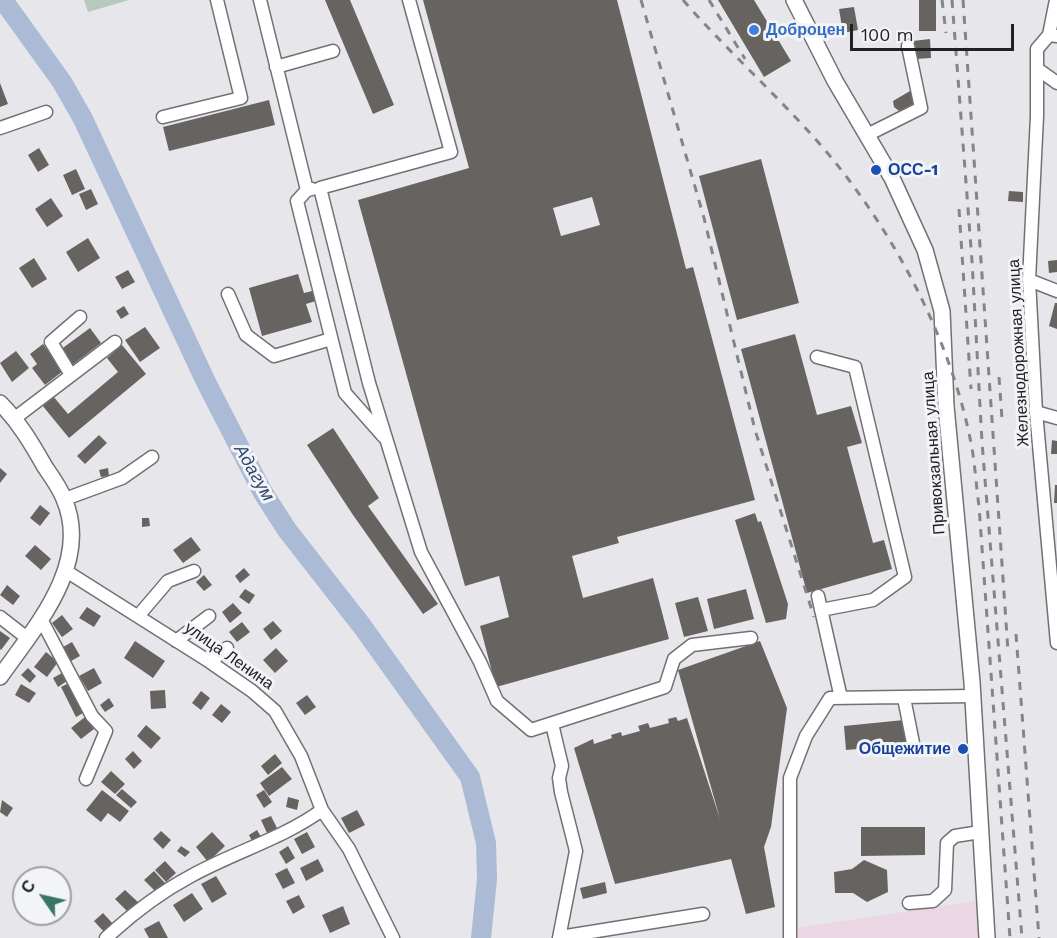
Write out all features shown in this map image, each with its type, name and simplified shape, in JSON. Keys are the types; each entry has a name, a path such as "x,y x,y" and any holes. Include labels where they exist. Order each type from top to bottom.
{"main road":[{"name":"Привокзальная улица","path":"794,0 835,81 892,178 925,250 942,311 946,406 973,696 987,938"},
{"path":"0,403 15,418 65,499 72,542 66,572 41,619 0,677"}],"street":[{"path":"163,117 241,98 217,0"},
{"path":"260,0 307,190"},
{"path":"387,441 345,393 297,201 307,190 451,153 409,0"},
{"name":"Железнодорожная улица","path":"1056,0 1054,35 1037,49 1039,70 1029,280 1036,412 1057,644"},
{"path":"867,135 921,108 908,46"},
{"path":"276,66 333,51"},
{"path":"1039,70 1057,83"},
{"path":"0,128 46,112"},
{"path":"320,188 369,383 421,552 480,662 497,701 531,730 665,687 675,659 692,645 751,638"},
{"path":"1029,280 1057,291"},
{"path":"228,294 246,335 274,356 331,339"},
{"path":"72,375 51,342 80,317"},
{"path":"15,418 115,342"},
{"path":"817,357 855,367 905,577 873,600 821,610"},
{"path":"1036,412 1057,418"},
{"path":"65,499 122,478 152,457"},
{"path":"139,615 168,581 194,571"},
{"name":"улица Ленина","path":"66,572 139,615 210,662 261,698 280,718 302,756 322,810 349,849 393,938"},
{"path":"818,596 841,698"},
{"path":"176,640 209,616"},
{"path":"0,617 27,638"},
{"path":"41,619 92,716 105,732 86,779"},
{"path":"210,662 227,648"},
{"path":"790,938 790,778 806,736 830,698 973,696"},
{"path":"904,698 914,748"},
{"path":"552,724 562,766 560,778 576,851 559,937 704,914"},
{"path":"106,938 141,908 192,875 275,838 322,810"},
{"path":"909,903 933,901 945,890 947,843 955,836 980,832"}],"shaded area":[{"path":"976,901 979,938 798,938 797,928"}],"green space":[{"path":"84,0 129,0 88,12"}],"building":[{"path":"325,0 350,0 394,105 373,114"},
{"path":"423,0 617,0 686,269 693,267 755,500 617,537 619,543 572,556 583,598 653,578 669,639 496,687 480,626 509,617 499,576 465,586 358,200 469,168","holes":["592,197 600,225 561,236 553,208"]},
{"name":"Доброцен","path":"718,0 754,0 791,61 764,77"},
{"path":"919,0 936,0 936,31 919,31"},
{"path":"854,7 858,30 843,33 839,9"},
{"path":"930,39 931,58 915,59 913,41"},
{"path":"0,83 8,104 0,107"},
{"path":"910,91 919,107 899,111 894,107 893,101"},
{"path":"269,100 275,125 169,151 163,127"},
{"path":"39,148 49,165 38,172 28,155"},
{"path":"761,159 799,303 737,320 699,176"},
{"path":"76,169 85,189 72,195 63,175"},
{"path":"91,189 98,204 86,210 79,194"},
{"path":"1009,191 1023,192 1023,202 1008,201"},
{"path":"51,198 63,216 47,227 35,209"},
{"path":"88,238 100,258 78,272 66,252"},
{"path":"34,258 47,279 32,288 19,268"},
{"path":"1057,260 1057,272 1049,273 1048,261"},
{"path":"128,270 135,282 122,289 115,277"},
{"path":"298,274 304,293 316,290 319,300 306,304 312,322 262,336 249,288"},
{"path":"1055,303 1057,303 1057,329 1049,326"},
{"path":"124,306 129,314 121,319 116,311"},
{"path":"145,327 160,348 140,362 125,340"},
{"path":"90,328 101,343 71,366 60,350"},
{"path":"795,334 817,415 851,406 862,443 847,447 873,543 884,540 892,569 807,593 741,349"},
{"path":"43,344 63,371 45,385 32,368 37,364 30,354"},
{"path":"122,345 146,374 69,438 42,405 53,396 68,414 118,372 107,358"},
{"path":"16,351 29,368 12,382 0,363"},
{"path":"333,428 379,498 368,506 438,604 423,614 307,445"},
{"path":"99,435 107,443 85,464 77,456"},
{"path":"1052,440 1057,441 1057,454 1051,454"},
{"path":"0,468 7,474 0,483"},
{"path":"108,468 109,476 101,477 99,470"},
{"path":"1055,485 1057,485 1057,503 1054,503"},
{"path":"40,505 50,513 40,526 30,518"},
{"path":"755,513 758,522 761,521 788,604 786,619 766,623 735,520"},
{"path":"142,518 149,518 150,526 142,527"},
{"path":"191,537 201,550 183,563 173,550"},
{"path":"35,545 51,559 41,570 25,556"},
{"path":"244,568 250,575 240,583 235,576"},
{"path":"204,575 212,585 204,591 196,582"},
{"path":"7,585 20,596 13,605 0,595"},
{"path":"245,589 255,595 249,604 239,597"},
{"path":"746,589 754,619 714,629 707,599"},
{"path":"698,597 708,631 684,637 675,603"},
{"path":"233,603 242,613 230,623 222,612"},
{"path":"87,607 101,616 94,627 79,618"},
{"path":"62,615 73,629 62,637 52,623"},
{"path":"273,621 282,631 271,640 263,629"},
{"path":"242,622 250,632 237,642 229,632"},
{"path":"0,631 10,638 1,650 0,649"},
{"path":"135,641 165,661 153,678 124,658"},
{"path":"760,641 787,708 771,827 764,847 775,907 746,914 731,859 615,884 574,748 593,739 594,744 612,738 611,735 621,732 622,736 640,731 638,726 648,723 650,728 669,723 668,719 676,717 678,721 687,718 720,819 678,670"},
{"path":"72,642 80,656 71,661 63,647"},
{"path":"276,648 288,661 275,673 263,660"},
{"path":"46,652 58,662 47,677 34,667"},
{"path":"28,668 36,676 30,683 21,675"},
{"path":"94,668 102,683 88,691 79,676"},
{"path":"62,673 67,681 58,687 53,678"},
{"path":"69,683 85,712 76,717 61,687"},
{"path":"21,684 36,693 29,703 15,695"},
{"path":"165,690 166,708 151,709 150,691"},
{"path":"201,691 210,698 201,710 192,703"},
{"path":"307,695 316,707 305,715 296,703"},
{"path":"109,698 114,706 105,712 100,705"},
{"path":"221,704 231,712 222,723 212,715"},
{"path":"85,717 94,729 81,739 71,728"},
{"path":"904,720 906,745 846,750 844,726"},
{"path":"146,725 161,738 151,749 137,736"},
{"path":"133,751 142,761 134,769 125,759"},
{"path":"275,754 282,763 268,775 261,766"},
{"path":"282,767 292,779 269,796 260,783"},
{"path":"111,771 125,784 115,794 101,782"},
{"path":"122,789 137,802 131,808 116,795"},
{"path":"102,790 129,811 120,822 108,813 101,822 86,810"},
{"path":"264,790 272,802 264,808 256,795"},
{"path":"288,797 299,800 297,810 286,807"},
{"path":"2,800 13,808 7,817 0,812"},
{"path":"357,810 365,825 349,833 341,818"},
{"path":"271,816 277,828 267,833 261,820"},
{"path":"861,827 925,827 925,855 861,856"},
{"path":"257,830 264,842 255,847 249,835"},
{"path":"161,831 171,840 163,849 153,839"},
{"path":"212,832 225,846 208,862 196,847"},
{"path":"307,832 315,847 302,854 294,839"},
{"path":"181,846 190,852 185,857 177,851"},
{"path":"288,846 295,858 286,864 279,852"},
{"path":"318,859 324,871 306,881 300,868"},
{"path":"864,860 887,870 888,892 867,902 853,893 835,893 834,872 852,869"},
{"path":"165,861 176,873 166,882 155,870"},
{"path":"287,868 295,883 283,889 275,874"},
{"path":"154,871 165,883 156,892 144,880"},
{"path":"216,876 227,894 212,903 201,884"},
{"path":"605,882 607,893 583,899 580,888"},
{"path":"125,890 139,903 129,913 115,899"},
{"path":"192,893 203,909 184,922 173,905"},
{"path":"299,895 305,907 293,914 286,901"},
{"path":"343,906 350,924 330,933 322,915"},
{"path":"103,913 114,925 105,933 94,921"},
{"path":"159,921 168,938 149,938 144,929"}],"waterway":[{"name":"Адагум","path":"3,0 62,82 83,119 206,382 262,491 287,530 362,626 470,777 486,843 487,879 481,938"}],"railway":[{"path":"641,0 704,218 755,430 814,617"},
{"path":"683,0 812,136 854,187 877,220 918,291 950,366 962,404 974,458 1010,938"},
{"path":"709,0 745,59"},
{"path":"942,0 946,33"},
{"path":"952,0 972,261 982,442 1022,938"},
{"path":"963,0 1008,651"},
{"path":"959,209 971,389"},
{"path":"999,377 1002,419"},
{"path":"1016,634 1039,938"}],"place":[{"name":"Доброцен","path":"754,30"},
{"name":"ОСС-1","path":"876,170"},
{"name":"Общежитие","path":"963,749"}]}
